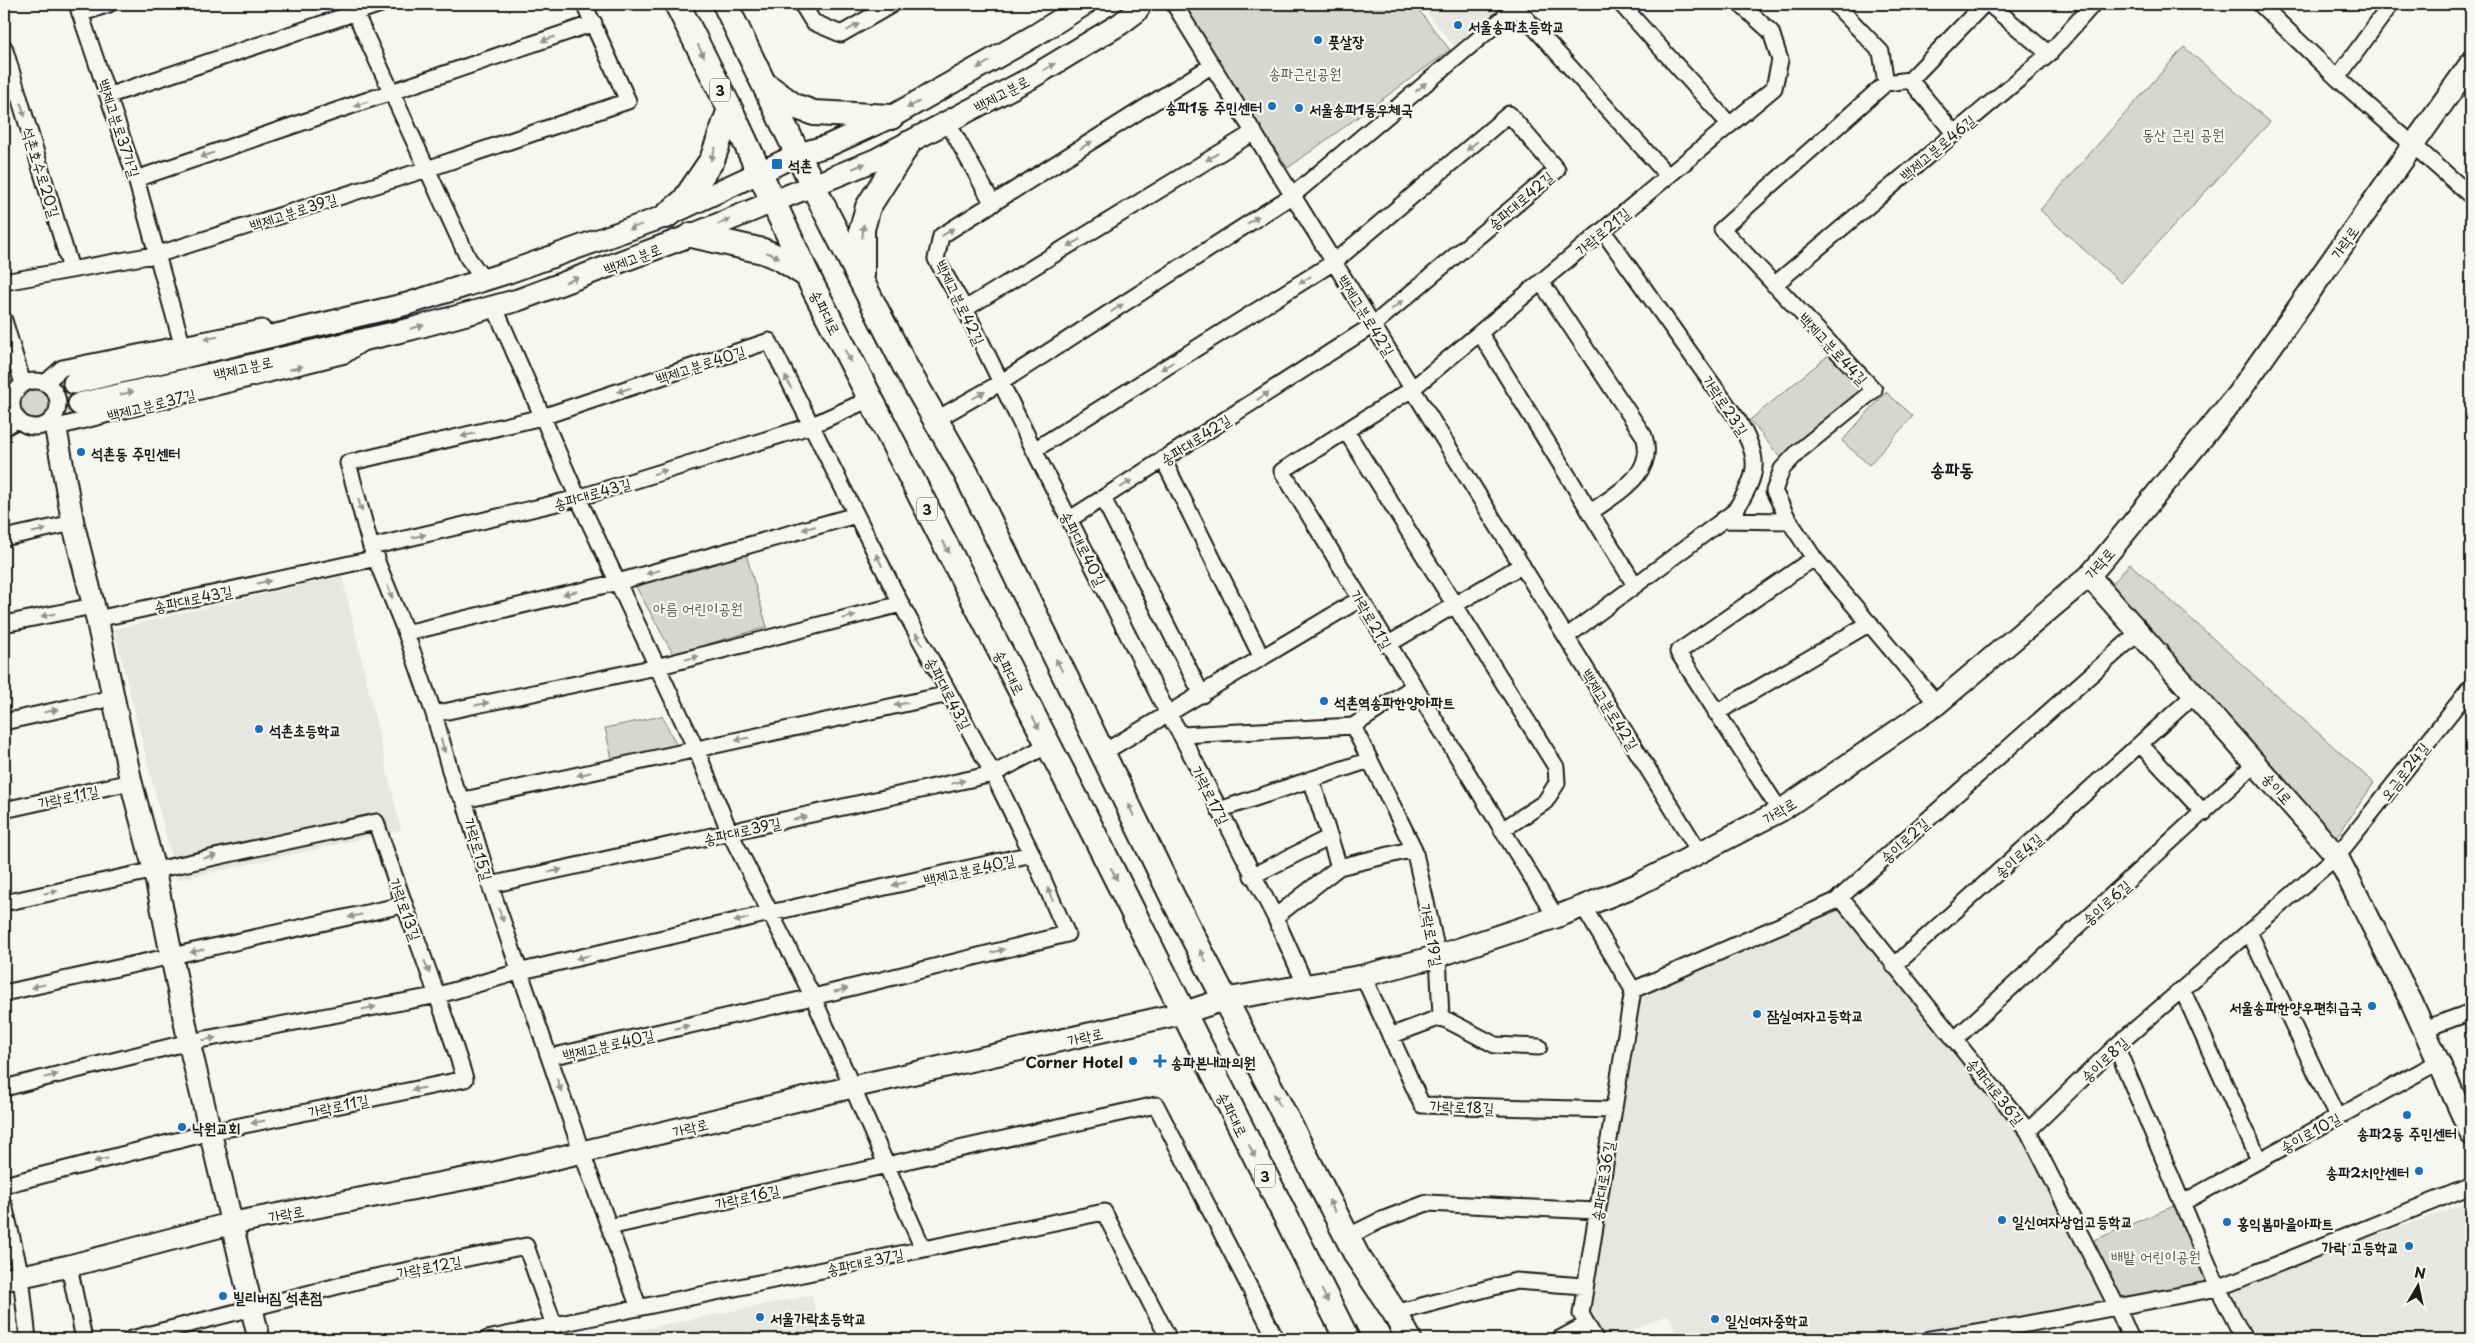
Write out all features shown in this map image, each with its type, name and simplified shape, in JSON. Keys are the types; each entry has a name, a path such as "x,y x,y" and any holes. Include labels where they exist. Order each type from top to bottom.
{"main road":[{"name":"송파대로","path":"677,4 730,108 808,276 1048,745 1347,1339"},
{"path":"725,4 763,84 905,366 937,419 966,473 1024,597 1104,752 1177,906 1357,1256 1395,1313 1409,1339"},
{"path":"763,84 794,106 814,113 891,116"},
{"path":"666,216 684,201 712,160 730,108"},
{"path":"862,280 862,229 868,207 908,144"},
{"path":"692,235 763,251 780,258 808,276"}],"street":[{"path":"79,9 109,4"},
{"path":"110,95 353,8 381,4"},
{"path":"136,179 594,23 584,4"},
{"path":"802,4 813,22 840,34 894,4"},
{"name":"백제고분로","path":"74,383 362,315 484,280 666,216 799,154 827,146 891,116 1034,36 1085,4"},
{"name":"백제고분로","path":"79,404 495,308 692,235 908,144 1029,79 1120,24 1136,12 1141,4"},
{"name":"백제고분로42길","path":"1174,4 1700,853"},
{"path":"1621,4 1730,125"},
{"name":"가락로21길","path":"1556,917 1387,645 1282,471 1412,389 1774,88 1780,60 1771,32 1740,4"},
{"path":"1834,4 1881,52 1886,84 1910,80 1984,4"},
{"path":"1989,4 2048,54"},
{"name":"백제고분로46길","path":"1774,285 2048,54 2093,4"},
{"path":"2260,4 2337,78 2471,196"},
{"path":"2337,78 2391,4"},
{"path":"937,419 1000,383 1293,195 1518,5 1668,176"},
{"path":"353,8 468,258 484,280"},
{"name":"백제고분로37가길","path":"79,9 110,95 136,179 159,254 182,344"},
{"name":"백제고분로39길","path":"159,254 427,169 628,101 594,23"},
{"name":"석촌호수로20길","path":"4,47 71,269"},
{"name":"가락로","path":"12,1278 69,1266 233,1223 495,1174 852,1087 1183,1013 1226,999 1362,976 1438,956 1556,917 1637,885 1780,811 1937,704 2089,576 2237,395 2471,62"},
{"name":"백제고분로42길","path":"1000,383 965,309 936,259 941,236 1211,66"},
{"path":"1910,80 1954,133"},
{"name":"백제고분로44길","path":"1886,84 1722,229 1874,390 1799,450 1782,469 1774,491 1790,521 1814,558 1937,704"},
{"name":"송파대로42길","path":"1034,450 1334,262 1509,114 1557,170 1373,325 1070,519"},
{"path":"947,122 993,204"},
{"path":"965,309 1254,132"},
{"name":"가락로23길","path":"1566,637 1735,511 1751,484 1755,462 1749,441 1738,420 1603,231"},
{"path":"4,282 159,254"},
{"path":"1541,282 1644,436 1648,449 1645,462 1636,478 1590,513"},
{"path":"495,308 578,498 696,749 730,833 813,996 922,1249"},
{"path":"45,383 62,368 335,313 362,315"},
{"path":"4,320 23,384"},
{"path":"1480,333 1635,586"},
{"name":"백제고분로37길","path":"54,424 65,425 345,355 369,338"},
{"name":"백제고분로40길","path":"374,552 348,463 542,417 769,342 810,426"},
{"path":"54,424 32,426 18,418 12,404 14,396 23,384 30,381 45,383 51,387 58,399 54,424 73,523 95,613 131,782 154,869 189,1042 259,1339"},
{"name":"송파대로40길","path":"1000,383 1168,714"},
{"name":"송파대로43길","path":"95,613 374,552 578,498 810,426 870,399"},
{"path":"4,428 18,418"},
{"name":"송파대로43길","path":"810,426 901,604 993,774"},
{"path":"1346,431 1556,767 1557,783 1544,802 1502,830"},
{"path":"1163,460 1262,658"},
{"path":"1103,498 1202,694"},
{"path":"406,633 618,582 856,515"},
{"path":"1722,520 1790,521"},
{"path":"4,538 73,523"},
{"name":"가락로15길","path":"374,552 406,633 434,714 455,788 464,800 490,885 522,972 582,1153"},
{"path":"1780,811 1678,652 1814,558"},
{"path":"1387,645 1522,565"},
{"name":"송이로","path":"2089,576 2337,856 2424,1029 2471,1132"},
{"path":"1104,752 1360,599"},
{"path":"434,714 656,667 901,604"},
{"path":"4,624 95,613"},
{"path":"1716,713 1870,623"},
{"name":"송이로2길","path":"1633,990 1836,901 2139,632"},
{"path":"1181,735 1354,726 1413,687"},
{"name":"오금로24길","path":"2337,856 2471,687"},
{"path":"464,800 949,694"},
{"name":"송이로4길","path":"1894,966 2194,695"},
{"path":"4,722 112,698"},
{"name":"가락로17길","path":"1168,714 1181,735 1252,876 1275,917 1306,986"},
{"name":"가락로19길","path":"1354,726 1414,849 1438,956 1441,1017"},
{"path":"2141,744 2204,813"},
{"name":"송파대로39길","path":"490,885 993,774 1048,745"},
{"path":"1219,810 1370,760"},
{"name":"송이로6길","path":"1954,1040 2204,813 2256,763"},
{"path":"993,774 1032,854"},
{"path":"1311,779 1339,867"},
{"name":"가락로11길","path":"4,810 131,782"},
{"name":"가락로13길","path":"154,869 376,822 403,905 439,995 465,1079"},
{"path":"1252,876 1330,837"},
{"path":"1275,917 1339,867 1414,849"},
{"name":"백제고분로40길","path":"522,972 770,913 1032,854 1067,934 813,996 550,1057"},
{"name":"송이로8길","path":"2028,1131 2116,1046 2337,856"},
{"path":"4,903 154,869"},
{"name":"송파대로36길","path":"1840,897 2028,1131 2117,1307 2131,1339"},
{"path":"4,994 403,905"},
{"path":"1583,906 1633,990"},
{"path":"2248,932 2337,1117"},
{"path":"4,1088 189,1042 439,995 522,972"},
{"name":"가락로18길","path":"1362,976 1422,1105 1613,1110"},
{"path":"2182,989 2259,1160"},
{"name":"송파대로36길","path":"1595,1339 1581,1314 1584,1286 1633,990"},
{"path":"2424,1029 2471,1012"},
{"path":"1390,1036 1441,1017 1495,1045 1539,1046"},
{"path":"2116,1046 2218,1288 2244,1339"},
{"name":"송이로10길","path":"2182,1203 2438,1062"},
{"name":"가락로11길","path":"4,1185 211,1132 465,1079"},
{"name":"가락로16길","path":"609,1227 1156,1105 1276,1339"},
{"path":"582,1153 639,1308"},
{"path":"1930,1339 2016,1326 2218,1288 2471,1186"},
{"path":"1347,1236 1428,1203 1596,1211"},
{"path":"4,1205 12,1278 28,1339"},
{"name":"송파대로37길","path":"487,1339 1104,1212 1169,1339"},
{"name":"가락로12길","path":"131,1339 365,1279 526,1246 554,1325"},
{"path":"69,1266 84,1339"},
{"path":"1395,1313 1516,1281 1584,1286"},
{"path":"1559,1339 1587,1324"}],"shaded area":[{"name":"서울송파초등학교","path":"1420,4 1506,4 1454,46"},
{"name":"석촌초등학교","path":"342,576 401,830 177,880 114,629"},
{"path":"1839,904 2025,1133 2110,1304 1905,1336 1899,1339 1682,1339 1668,1315 1611,1339 1598,1339 1585,1318 1637,993"},
{"name":"가락 고등학교","path":"2471,1202 2471,1339 2250,1339 2224,1289"},
{"name":"서울가락초등학교","path":"812,1295 821,1339 594,1339"}],"green space":[{"name":"송파근린공원","path":"1195,4 1414,4 1450,50 1288,168 1183,14"},
{"name":"동산 근린 공원","path":"2184,47 2270,122 2121,283 2040,210"},
{"path":"1830,354 1865,390 1782,460 1750,420"},
{"path":"4,358 13,387 6,400 5,412 8,422 4,424"},
{"path":"34,388 45,392 49,403 45,414 34,418 23,414 19,403 23,392"},
{"path":"1886,392 1913,416 1869,465 1842,441"},
{"name":"아름 어린이공원","path":"746,554 767,627 673,654 635,585"},
{"path":"2130,564 2374,783 2333,842 2108,589"},
{"path":"662,716 677,746 612,759 605,728"},
{"name":"배밭 어린이공원","path":"2176,1205 2213,1284 2118,1299 2090,1242"}],"tunnel":[{"path":"4,399 74,383"},
{"path":"4,423 79,404"}],"place":[{"name":"서울송파초등학교","path":"1458,25"},
{"name":"풋살장","path":"1318,40"},
{"name":"송파1동 주민센터","path":"1272,106"},
{"name":"서울송파1동우체국","path":"1299,108"},
{"name":"석촌","path":"777,164"},
{"name":"석촌동 주민센터","path":"81,452"},
{"name":"석촌역송파한양아파트","path":"1324,701"},
{"name":"석촌초등학교","path":"259,729"},
{"name":"서울송파한양우편취급국","path":"2372,1006"},
{"name":"잠실여자고등학교","path":"1757,1014"},
{"name":"Corner Hotel","path":"1133,1061"},
{"name":"송파본내과의원","path":"1160,1061"},
{"name":"송파2동 주민센터","path":"2407,1115"},
{"name":"낙원교회","path":"182,1127"},
{"name":"송파2치안센터","path":"2419,1171"},
{"name":"일신여자상업고등학교","path":"2002,1220"},
{"name":"홍익봄마을아파트","path":"2227,1222"},
{"name":"가락 고등학교","path":"2409,1246"},
{"name":"빌리버짐 석촌점","path":"223,1296"},
{"name":"서울가락초등학교","path":"760,1317"},
{"name":"일신여자중학교","path":"1715,1319"}],"district":[{"name":"송파동","path":"1952,468"}]}
